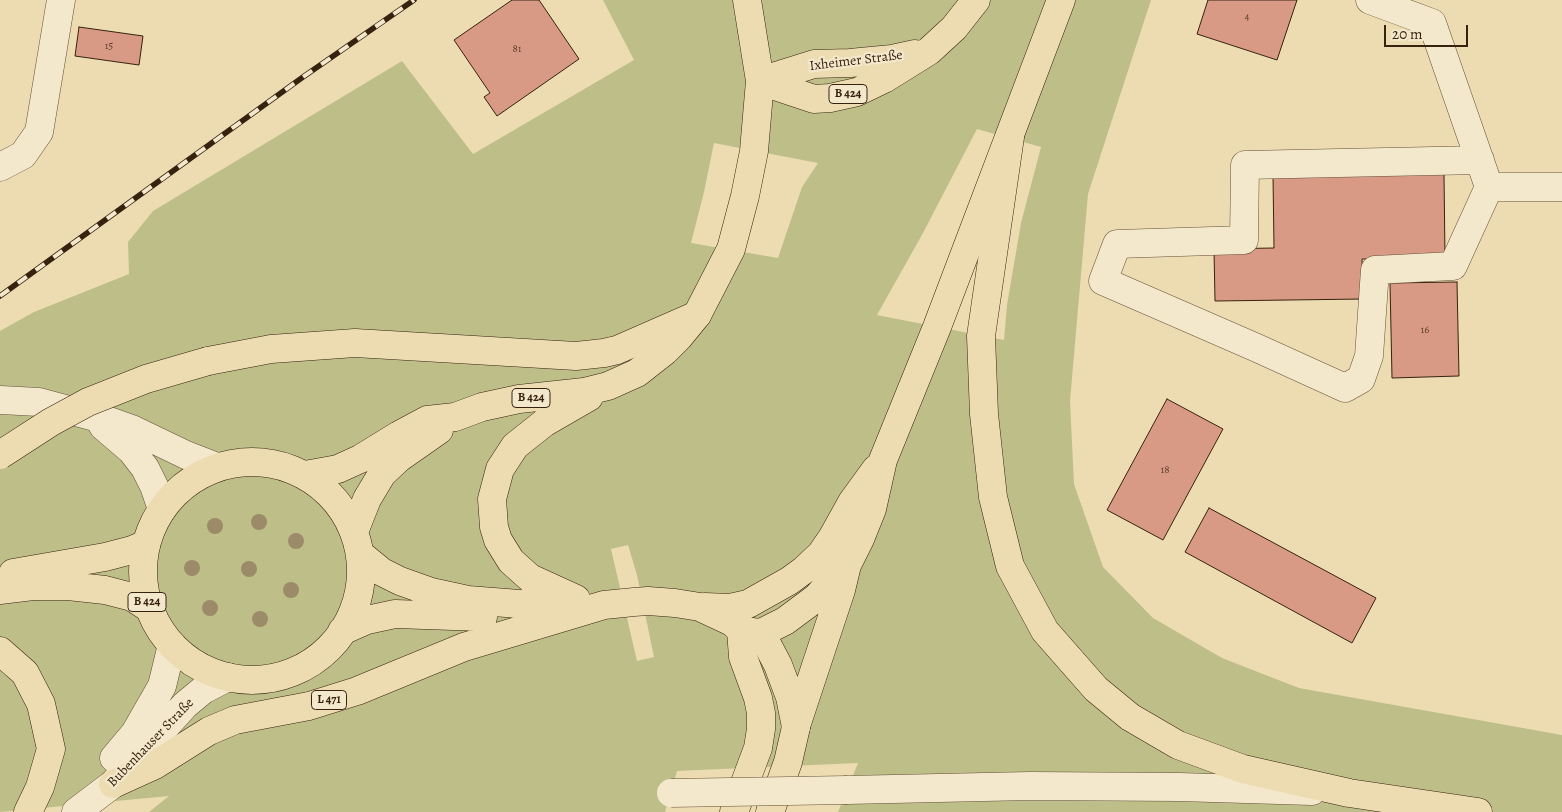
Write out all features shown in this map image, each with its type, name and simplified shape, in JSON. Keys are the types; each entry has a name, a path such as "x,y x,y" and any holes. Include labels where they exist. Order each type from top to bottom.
{"main road":[{"path":"747,0 760,81"},
{"name":"Ixheimer Straße","path":"760,81 814,99 830,98 857,92 884,79 929,51 954,28 976,0"},
{"path":"770,812 788,762 796,728 841,590 847,565 872,509 883,460 937,327 1061,0"},
{"name":"B 424","path":"604,605 576,599 530,578 511,562 494,527 492,499 500,469 515,446 544,423 608,386 637,373 665,351 697,315 731,249 745,196 754,151 760,81"},
{"path":"1010,137 981,336 984,414 993,497 1010,566 1045,631 1096,689 1130,717 1178,745 1243,769 1349,793 1478,812"},
{"path":"0,455 51,422 88,402 146,379 208,361 271,349 355,343 576,356 617,350 697,315"},
{"name":"B 424","path":"305,475 338,469 360,459 427,420 455,417 482,407 519,399 584,392 608,386"},
{"name":"B 424","path":"455,417 436,433 399,458 382,474 367,499 357,543 360,573 358,592 353,610 342,631 322,653 309,663 294,671 261,679 228,677 203,668 181,654 159,628 149,608 143,576 146,544 155,520 162,509 181,488 204,472 239,462 262,462 285,467 305,475 333,498 357,543 382,572 400,581 431,592 468,600 519,604 576,599"},
{"path":"698,606 717,609 740,607 789,581 820,554 843,520 852,502 883,460"},
{"path":"0,575 105,557 146,544"},
{"path":"741,630 765,632 785,621 816,598 847,565"},
{"path":"0,590 33,586 68,586 105,590 132,597 149,608"},
{"name":"B 424","path":"342,631 367,620 395,614 550,622 604,605 648,601 698,606 732,622 741,630 768,646 775,658 790,697 796,728"},
{"path":"734,812 758,748 760,729 761,713 758,698 743,657 741,630 743,614 748,604"},
{"name":"L 471","path":"113,784 155,765 209,731 235,720 310,706 357,691 464,647 550,622"},
{"path":"0,651 25,673 41,704 51,750 40,787 28,812"}],"street":[{"path":"0,167 23,155 39,132 61,0"},
{"path":"1370,0 1432,23 1480,160 1489,187 1453,266 1375,270 1369,356 1361,379 1345,388 1103,281 1117,244 1244,240 1245,165 1480,160"},
{"path":"1489,187 1562,187"},
{"path":"0,400 39,402 86,414 134,430 186,455 217,467"},
{"path":"86,414 114,434 131,450 145,468 162,509"},
{"name":"Bubenhauser Straße","path":"69,812 135,733 162,686 172,645"},
{"name":"Bubenhauser Straße","path":"76,812 113,784 185,705 203,690 228,677"},
{"path":"671,793 1030,786 1179,787 1349,793"}],"green space":[{"path":"603,0 1151,0 1088,194 1070,401 1074,484 1103,567 1153,618 1222,658 1299,688 1562,735 1562,812 838,812 858,763 677,771 665,812 149,812 169,796 0,812 0,331 34,312 129,274 128,242 153,211 402,61 473,154 634,60","holes":["977,129 1041,147 1021,223 1007,305 1004,340 877,315 923,233","714,143 818,163 802,187 778,258 691,243","628,545 637,575 654,657 637,661 611,549"]}],"building":[{"path":"512,0 539,0 579,59 497,116 484,97 490,93 454,40"},
{"path":"1208,0 1297,0 1277,60 1197,34"},
{"path":"79,27 143,36 139,65 75,56"},
{"path":"1444,173 1445,258 1362,259 1363,299 1215,301 1214,249 1274,248 1273,176"},
{"path":"1457,282 1459,376 1392,378 1390,283"},
{"path":"1167,399 1223,429 1163,540 1107,510"},
{"path":"1209,508 1376,598 1352,643 1185,552"}],"railway":[{"path":"0,296 303,77 414,0"}]}
